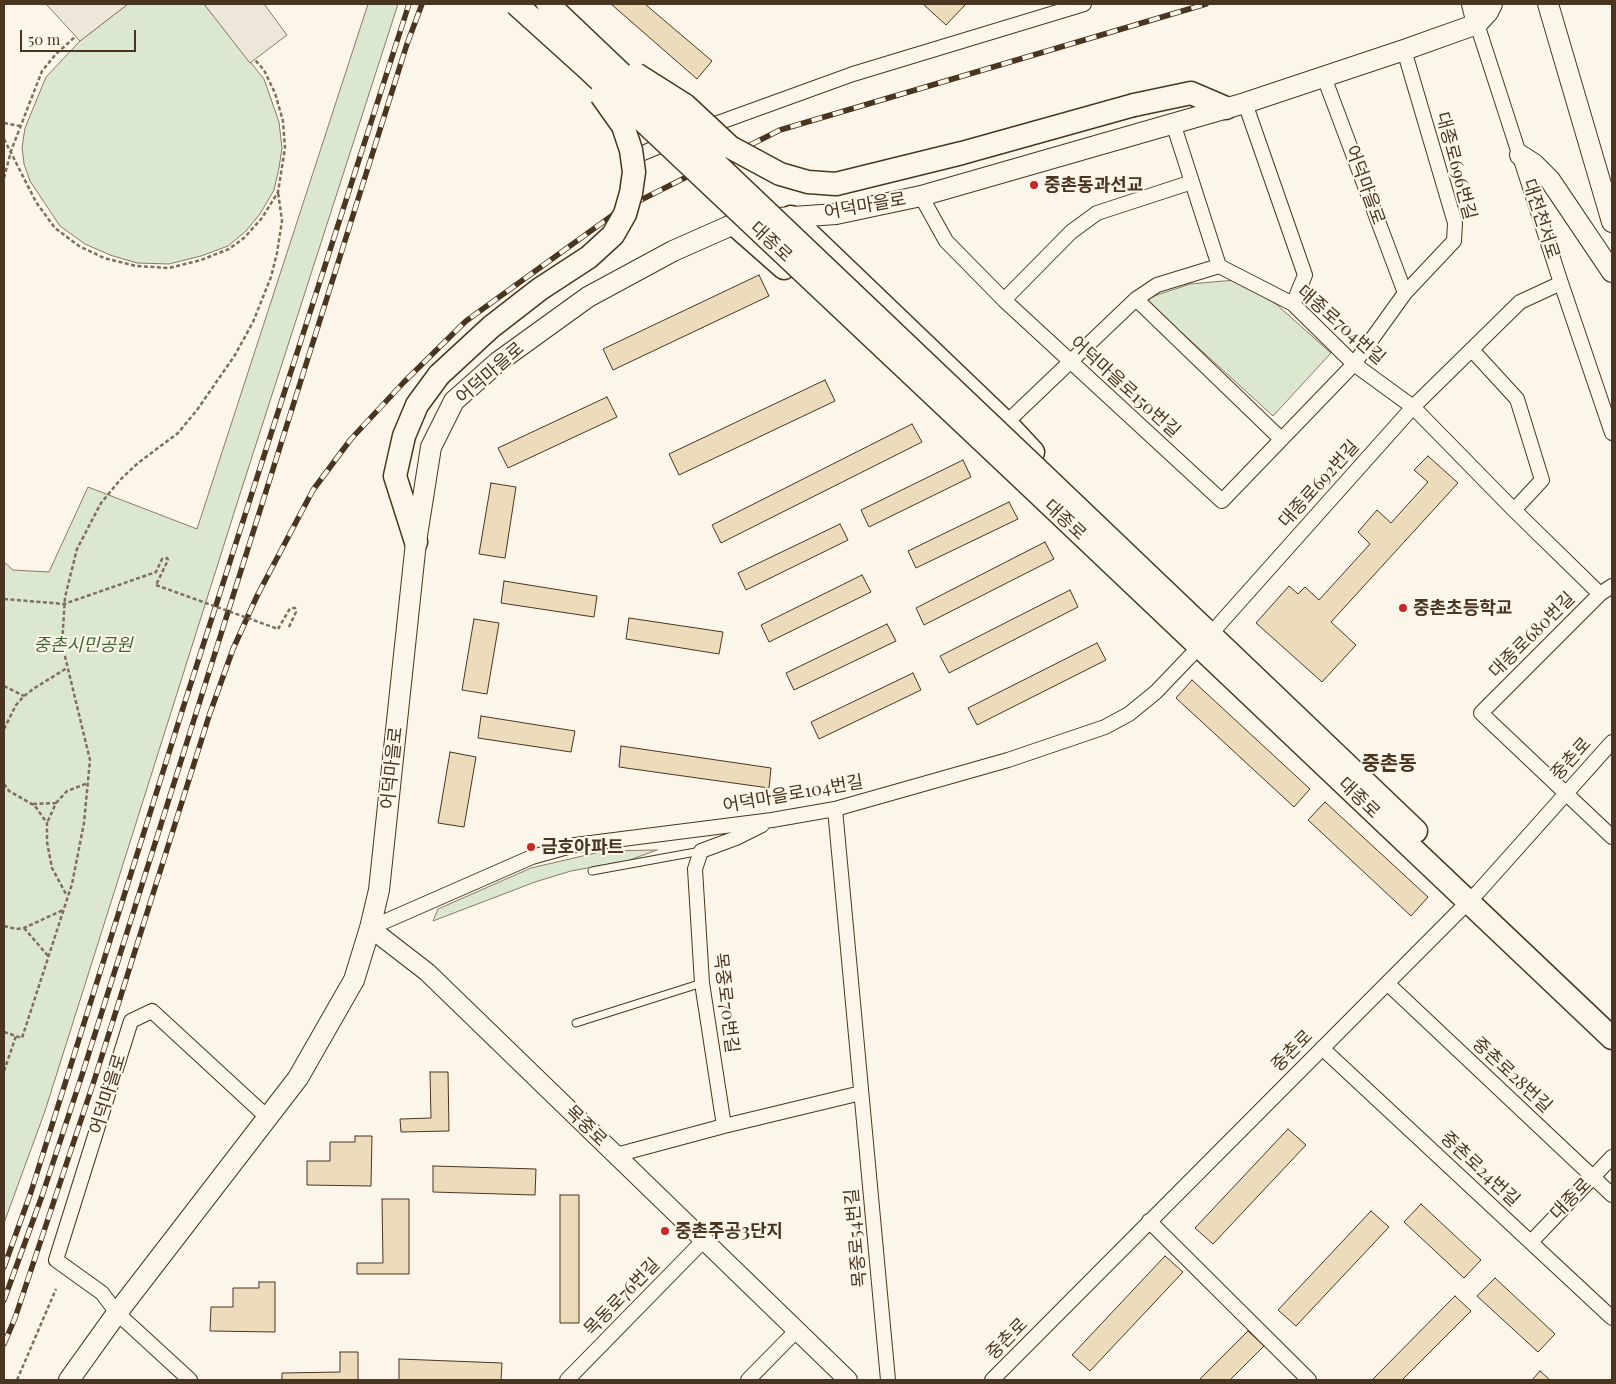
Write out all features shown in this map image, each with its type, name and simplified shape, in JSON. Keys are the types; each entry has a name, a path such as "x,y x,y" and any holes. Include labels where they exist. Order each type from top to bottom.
{"main road":[{"name":"대종로","path":"516,4 595,62 1474,896 1612,1018"},
{"name":"대종로","path":"548,4 595,62"},
{"name":"대전천서로","path":"1472,4 1477,24"},
{"path":"1477,24 1488,12 1492,4"},
{"path":"1548,4 1612,222"},
{"name":"어덕마을로","path":"69,1380 117,1313 298,1078 354,980 379,890 416,542 431,447 454,401 498,362 588,297 673,251 734,224 790,217 836,214 921,196 1235,105 1324,77 1477,24"},
{"path":"416,542 395,476 404,436 417,405 439,375 491,327 540,290 590,257 613,235 625,214 634,172 631,150 623,126 601,96 595,62 645,79 685,105 730,147 780,174 808,182 836,184 896,170 1134,105 1191,94 1235,105"},
{"path":"1520,155 1534,164 1550,180 1612,272"},
{"path":"734,224 929,395 1007,469 1038,483 1052,472 1006,423 790,217"},
{"name":"대종로","path":"1474,896 1612,1038"}],"street":[{"path":"643,153 743,113 854,74 1084,4"},
{"name":"대전천서로","path":"1477,24 1612,433"},
{"name":"대종로696번길","path":"1222,501 1354,364 1405,293 1454,241 1455,223 1404,50"},
{"name":"어덕마을로","path":"1324,77 1405,293"},
{"path":"1235,105 1305,275 1293,304"},
{"path":"1006,423 1136,299 1157,285 1220,266 1173,123"},
{"path":"1004,300 1071,232 1097,213 1192,182"},
{"name":"어덕마을로150번길","path":"921,196 946,241 1004,300 1069,362 1222,501"},
{"name":"대종로704번길","path":"1220,266 1293,304 1354,364 1413,407 1600,594"},
{"name":"대종로692번길","path":"1204,640 1413,407 1520,302 1561,283"},
{"path":"1136,299 1281,438"},
{"path":"1472,350 1517,399 1542,480 1514,510"},
{"name":"대종로680번길","path":"1566,793 1481,713 1600,594 1612,586"},
{"name":"어덕마을로104번길","path":"370,928 540,854 575,845 772,820 835,809 1008,760 1105,727 1129,714 1156,692 1204,640"},
{"name":"중촌로","path":"992,1380 1474,896 1612,742"},
{"path":"1566,793 1612,837"},
{"name":"목중로54번길","path":"835,809 888,1380"},
{"path":"701,851 736,838 772,820"},
{"name":"목중로70번길","path":"701,851 695,869 702,984 724,1126"},
{"name":"목중로","path":"370,928 427,972 848,1380"},
{"name":"중촌로28번길","path":"1387,983 1612,1195"},
{"name":"어덕마을로","path":"190,1380 117,1313 102,1293 56,1260 131,1021 152,1012 267,1117"},
{"name":"중촌로24번길","path":"1322,1048 1612,1318"},
{"path":"616,1155 724,1126 861,1093"},
{"name":"대종로","path":"1531,1242 1612,1157"},
{"path":"1149,1221 1309,1380"},
{"name":"목동로76번길","path":"567,1380 704,1240"},
{"path":"748,1380 797,1330"}],"lane":[{"path":"592,871 701,851"},
{"path":"576,1023 702,984"}],"path":[{"path":"4,178 11,151 42,70 76,36"},
{"path":"4,1032 22,1038 72,884 84,823 90,760 62,644 64,604 77,549 101,503 120,480 138,463 178,433 197,410 235,355 253,322 271,276 277,253 282,221 278,192 285,148 282,121 275,93 264,70 255,60"},
{"path":"4,123 20,126"},
{"path":"4,139 36,202 55,228 79,246 104,258 136,266 169,268 202,260 229,249 244,238 262,218 278,192"},
{"path":"4,599 64,604 156,572 162,560 167,558 168,560 156,585 278,629 289,610 296,608 288,629"},
{"path":"4,728 16,705 24,696 68,667"},
{"path":"4,686 24,696"},
{"path":"68,897 52,868 47,842 47,823 56,803 67,791 88,783"},
{"path":"4,784 9,790 35,806 47,823"},
{"path":"31,804 56,803"},
{"path":"4,926 16,929 24,928 64,910"},
{"path":"24,928 49,956"},
{"path":"4,1071 16,1036"},
{"path":"17,1380 56,1289"}],"green space":[{"path":"128,4 204,4 264,79 279,122 282,148 279,168 274,190 260,214 246,231 228,246 201,256 169,264 137,263 110,255 85,244 60,226 30,181 24,164 22,147 25,128 46,77 80,41"},
{"name":"중촌시민공원","path":"368,4 398,4 240,494 45,1111 4,1223 4,562 13,570 49,572 88,487 197,529"},
{"path":"1235,280 1276,304 1331,353 1273,416 1145,299 1190,284"},
{"path":"657,850 627,861 571,871 535,882 433,921 438,909 531,868 604,851"}],"shaded area":[{"path":"46,4 128,4 80,41"},
{"path":"204,4 264,4 287,35 250,63"}],"building":[{"path":"611,4 645,4 712,61 697,79"},
{"path":"923,4 966,4 946,25"},
{"path":"759,275 769,296 613,370 603,349"},
{"path":"825,380 835,401 679,475 669,454"},
{"path":"607,397 617,417 508,468 498,448"},
{"path":"912,424 922,442 721,543 712,525"},
{"path":"1428,456 1458,483 1331,622 1356,645 1322,682 1256,623 1289,586 1298,594 1305,587 1319,600 1370,544 1358,532 1377,510 1391,523 1428,482 1414,470"},
{"path":"963,460 971,477 869,527 861,510"},
{"path":"491,483 516,487 505,558 479,554"},
{"path":"1009,502 1018,519 916,568 908,551"},
{"path":"840,524 848,540 746,590 738,573"},
{"path":"1045,542 1054,559 924,625 916,608"},
{"path":"862,575 871,592 769,642 761,625"},
{"path":"504,581 597,596 594,617 501,603"},
{"path":"1070,590 1078,607 949,673 940,656"},
{"path":"629,618 723,632 719,654 626,639"},
{"path":"474,619 499,623 487,694 462,690"},
{"path":"887,624 896,641 794,690 786,673"},
{"path":"1097,643 1106,660 977,725 968,708"},
{"path":"913,673 921,690 819,739 811,722"},
{"path":"1192,680 1310,789 1294,807 1176,698"},
{"path":"481,716 575,731 571,752 478,738"},
{"path":"621,746 771,768 769,788 619,767"},
{"path":"450,752 476,757 464,827 438,823"},
{"path":"1325,802 1428,897 1411,916 1308,820"},
{"path":"430,1072 448,1072 449,1131 401,1132 400,1119 431,1118"},
{"path":"1288,1129 1306,1145 1213,1244 1195,1228"},
{"path":"355,1136 372,1136 371,1186 307,1185 307,1161 330,1161 330,1142 355,1142"},
{"path":"433,1166 536,1169 535,1195 433,1192"},
{"path":"560,1195 579,1195 579,1323 560,1323"},
{"path":"382,1199 409,1199 409,1274 357,1274 357,1263 383,1263"},
{"path":"1421,1204 1481,1260 1464,1278 1404,1222"},
{"path":"1371,1211 1389,1227 1296,1326 1278,1310"},
{"path":"1165,1256 1183,1272 1090,1371 1072,1355"},
{"path":"1495,1278 1555,1334 1538,1352 1477,1296"},
{"path":"259,1282 275,1282 275,1332 210,1331 211,1307 233,1307 233,1288 259,1288"},
{"path":"1455,1296 1471,1311 1402,1380 1372,1380"},
{"path":"1248,1331 1264,1346 1230,1380 1199,1380"},
{"path":"340,1352 358,1352 358,1380 282,1380 282,1373 340,1372"},
{"path":"399,1359 502,1363 501,1380 399,1380"},
{"path":"1540,1371 1550,1380 1532,1380"}],"railway":[{"path":"4,1267 31,1192 183,708 409,4"},
{"path":"4,1300 42,1196 82,1075 407,44 422,4"},
{"path":"4,1344 15,1318 94,1081 210,713 233,649 257,596 313,490 351,439 404,382 466,321 617,212 780,130 1206,4"}],"place":[{"name":"중촌동과선교","path":"1034,185"},
{"name":"중촌초등학교","path":"1403,608"},
{"name":"금호아파트","path":"531,847"},
{"name":"중촌주공3단지","path":"665,1231"}],"district":[{"name":"중촌동","path":"1389,764"}]}
